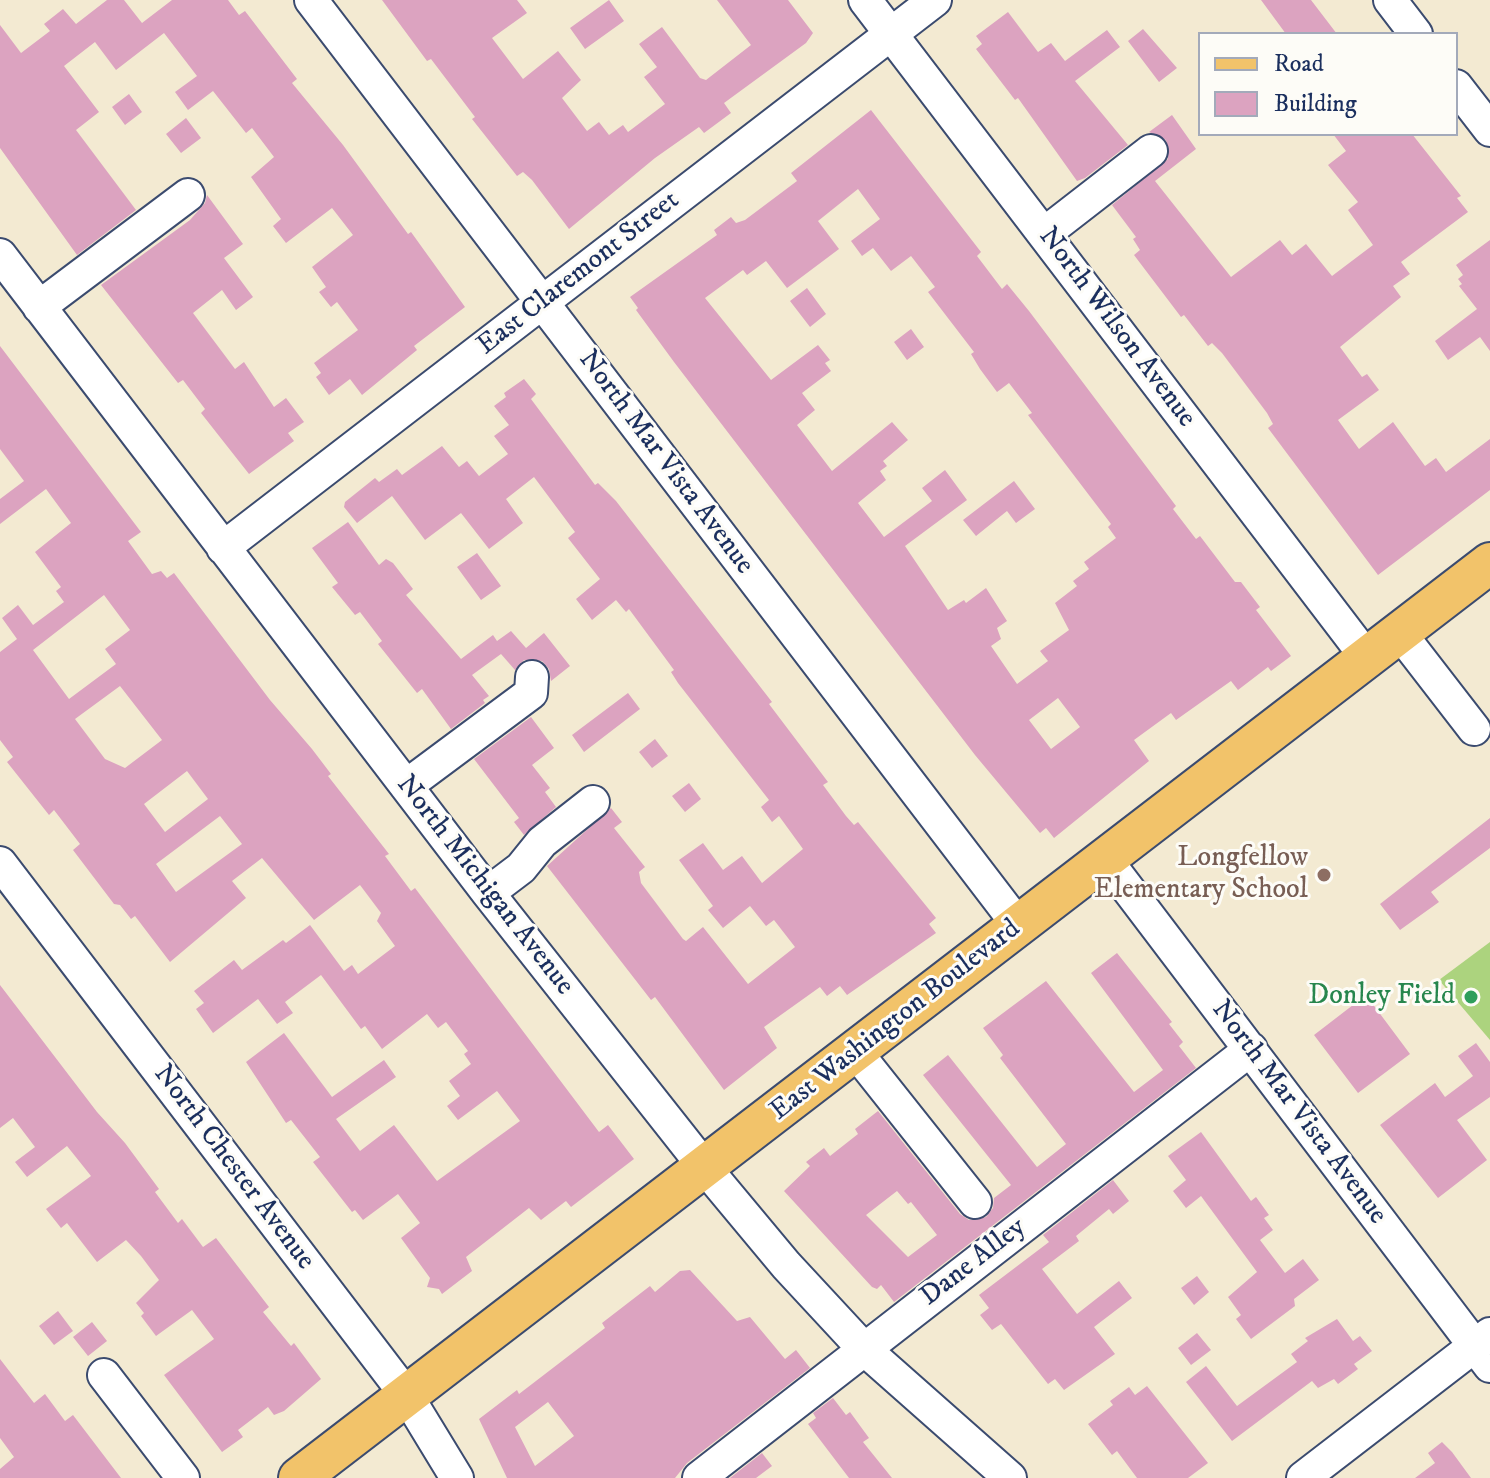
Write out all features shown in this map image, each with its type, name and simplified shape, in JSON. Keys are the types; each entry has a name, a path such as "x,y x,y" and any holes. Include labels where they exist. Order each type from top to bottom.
{"main road":[{"name":"East Washington Boulevard","path":"299,1478 706,1169 1490,563"}],"street":[{"name":"North Mar Vista Avenue","path":"311,0 1019,926"},
{"name":"North Wilson Avenue","path":"865,0 1367,658"},
{"name":"East Claremont Street","path":"223,548 935,0"},
{"path":"1390,0 1414,32"},
{"path":"1458,89 1490,130"},
{"path":"1044,234 1151,151"},
{"path":"39,307 188,195"},
{"name":"North Michigan Avenue","path":"0,255 488,893 706,1169 786,1265 863,1348 1010,1478"},
{"path":"1399,632 1474,729"},
{"path":"406,786 531,693 532,677"},
{"path":"488,893 521,868 542,842 593,802"},
{"name":"North Mar Vista Avenue","path":"1106,860 1485,1349"},
{"name":"North Chester Avenue","path":"0,863 407,1396 457,1478"},
{"name":"Dane Alley","path":"699,1478 1251,1049"},
{"path":"855,1051 975,1202"},
{"path":"1303,1478 1485,1349"},
{"path":"104,1375 183,1478"}],"green space":[{"name":"Donley Field","path":"1490,942 1490,1040 1439,980"}],"building":[{"path":"107,0 124,0 142,23 172,0 228,0 239,15 245,11 297,79 292,83 343,145 408,234 411,232 465,307 414,346 417,350 362,395 350,379 329,395 316,377 321,373 314,363 358,330 337,302 331,307 319,292 326,287 312,267 353,235 332,208 286,243 273,226 281,219 251,177 274,157 252,128 246,133 213,91 188,110 175,92 197,76 164,33 116,70 95,42 64,66 99,112 76,130 136,210 77,255 0,148 0,25 21,53 50,31 44,24 63,9 76,24"},
{"path":"382,0 517,0 527,13 492,38 523,79 558,51 581,80 562,98 587,131 599,122 609,135 623,125 628,132 665,104 644,77 657,67 639,44 662,27 700,78 706,80 751,45 717,0 788,0 813,33 806,43 724,103 731,113 704,133 699,127 655,158 569,229 532,180 523,172 517,176 472,119 475,117 431,59 427,61"},
{"path":"609,0 624,21 585,49 570,28"},
{"path":"1261,0 1311,0 1335,32 1285,32"},
{"path":"1008,12 1038,52 1051,43 1065,61 1107,30 1120,47 1075,81 1128,145 1085,178 1077,181 1018,98 1015,100 976,49 982,44 976,36"},
{"path":"1143,29 1177,68 1159,82 1128,41"},
{"path":"129,94 142,112 125,125 112,107"},
{"path":"871,110 981,252 977,256 1002,289 1007,284 1029,311 1176,506 1173,509 1196,539 1200,536 1235,582 1241,582 1260,607 1256,610 1291,656 1271,671 1268,667 1238,690 1231,681 1176,720 1171,713 1134,740 1149,761 1054,838 1046,828 1040,833 975,755 674,362 630,297 717,235 714,230 731,217 736,223 745,220 797,181 791,173","holes":["858,189 880,219 851,241 862,256 873,248 891,271 911,256 935,287 928,292 974,352 971,354 980,369 997,392 1009,383 1032,413 1028,415 1111,524 1108,527 1116,538 1084,562 1089,569 1073,581 1077,586 1055,603 1069,630 1040,651 1048,661 1017,684 991,646 1001,639 997,628 1007,621 986,588 966,603 964,600 948,610 905,546 967,500 945,470 922,488 932,501 884,537 858,503 886,480 880,471 887,466 883,461 908,440 892,422 832,471 797,425 815,410 802,393 831,371 825,363 830,360 818,345 771,380 705,298 743,270 747,275 766,261 787,288 839,249 818,221","1058,698 1080,727 1051,749 1029,720"]},
{"path":"1172,115 1196,149 1155,181 1231,277 1280,240 1292,255 1306,244 1332,276 1373,245 1348,210 1358,202 1328,165 1346,151 1335,136 1414,136 1461,196 1457,198 1468,212 1401,262 1410,274 1393,286 1401,297 1340,347 1362,377 1367,374 1379,390 1338,420 1359,449 1393,422 1425,466 1436,458 1446,472 1490,439 1490,490 1378,575 1268,428 1273,424 1267,413 1222,353 1212,343 1208,346 1184,315 1181,317 1134,255 1140,250 1133,239 1136,237 1112,205 1168,159 1166,140 1149,132"},
{"path":"186,118 201,138 181,153 166,134"},
{"path":"207,195 243,244 224,258 253,297 236,310 222,290 193,313 235,369 244,362 274,407 286,398 304,422 288,433 294,441 249,474 201,413 205,409 183,380 178,383 101,285 190,220 205,203"},
{"path":"1490,240 1490,351 1480,337 1448,360 1435,341 1477,309 1459,286 1462,284 1458,279 1463,275 1456,265"},
{"path":"807,288 826,314 810,327 790,301"},
{"path":"911,329 924,347 907,360 894,342"},
{"path":"0,346 141,532 128,541 152,574 161,571 167,578 174,573 270,700 331,774 328,776 389,854 385,856 411,891 415,888 599,1132 608,1125 634,1159 571,1207 566,1201 541,1220 529,1208 466,1257 472,1271 442,1294 439,1289 427,1287 430,1278 401,1238 420,1223 398,1194 363,1220 355,1210 352,1212 313,1162 320,1157 291,1120 286,1123 246,1062 284,1033 332,1097 384,1060 396,1077 336,1119 360,1151 394,1125 437,1181 520,1121 497,1091 458,1120 447,1106 460,1096 449,1081 471,1064 464,1054 468,1051 446,1022 438,1028 427,1014 382,1049 365,1026 361,1029 321,975 285,1002 293,1013 277,1024 258,999 213,1033 196,1009 204,1003 194,991 234,960 242,970 310,925 344,971 352,965 358,974 395,946 377,921 381,913 360,885 314,920 262,858 232,881 246,898 170,962 135,916 131,919 120,905 114,904 73,850 80,844 54,810 49,815 7,762 13,757 0,740 0,652 17,639 2,618 18,605 33,625 64,602 56,591 61,587 35,552 71,523 46,489 0,524 0,499 24,481 0,449","holes":["104,595 130,630 105,649 116,664 69,699 33,650","120,686 162,740 125,768 105,759 75,719","187,771 208,799 165,832 144,804","220,816 242,844 176,892 156,864"]},
{"path":"524,379 536,394 531,399 595,485 598,483 616,501 772,702 769,704 828,782 823,785 846,816 854,825 858,822 936,918 929,924 936,933 847,995 840,986 827,996 820,987 764,1027 777,1048 724,1090 655,997 651,1000 547,866 611,808 622,822 614,828 645,867 639,872 641,883 683,939 686,941 703,927 748,984 795,947 774,920 766,926 750,906 723,928 708,910 713,906 679,860 703,843 723,870 742,856 762,883 803,849 779,816 772,822 761,807 769,800 678,683 671,672 674,670 629,609 626,612 616,600 592,620 576,599 600,579 568,538 575,532 534,477 506,499 523,523 489,549 461,513 425,540 392,496 357,523 344,507 345,502 375,478 379,482 397,469 402,475 442,446 459,467 467,461 479,476 508,454 494,436 509,425 494,406 506,397 504,393"},
{"path":"1014,481 1035,509 1016,523 1007,511 976,536 963,520"},
{"path":"348,522 379,565 386,559 393,563 413,589 406,595 461,659 493,635 497,641 511,631 526,648 544,633 570,666 551,681 549,669 542,661 524,660 515,670 501,654 472,675 489,696 483,700 485,703 451,729 422,689 417,693 378,644 382,641 360,612 355,615 332,587 338,583 312,548"},
{"path":"477,553 501,586 481,600 457,567"},
{"path":"628,693 640,709 584,752 572,735"},
{"path":"531,717 554,748 532,765 550,788 545,792 556,807 524,835 514,822 519,818 474,759"},
{"path":"655,739 668,756 652,768 639,752"},
{"path":"689,783 701,799 685,812 672,796"},
{"path":"1490,818 1490,848 1431,892 1439,902 1400,930 1380,904"},
{"path":"1117,953 1172,1022 1169,1024 1183,1042 1179,1046 1196,1068 894,1302 881,1285 877,1289 872,1287 784,1191 810,1166 806,1162 824,1148 830,1156 858,1134 855,1129 878,1111 960,1214 969,1220 986,1217 993,1208 994,1198 1011,1185 923,1075 948,1055 1037,1167 1066,1144 1000,1058 1003,1055 983,1028 1046,981 1134,1092 1163,1070 1091,973","holes":["897,1191 908,1204 911,1202 937,1235 908,1257 866,1215"]},
{"path":"0,985 97,1112 125,1143 159,1189 155,1192 178,1223 182,1219 203,1247 216,1238 269,1307 263,1312 291,1346 294,1343 321,1379 284,1411 274,1415 268,1407 238,1430 243,1437 222,1452 164,1375 214,1339 192,1310 156,1336 141,1316 144,1313 136,1303 159,1280 141,1256 126,1240 97,1262 67,1223 61,1228 46,1209 91,1176 67,1146 27,1177 15,1162 35,1147 13,1118 0,1128"},
{"path":"1366,995 1410,1054 1358,1093 1314,1035"},
{"path":"1476,1043 1490,1062 1490,1097 1457,1120 1487,1160 1438,1198 1380,1125 1435,1083 1445,1097 1473,1076 1458,1056"},
{"path":"1201,1132 1251,1201 1256,1197 1269,1215 1264,1218 1273,1230 1260,1240 1285,1273 1303,1259 1319,1280 1294,1299 1295,1306 1251,1339 1236,1319 1241,1315 1228,1297 1257,1272 1201,1196 1186,1208 1173,1191 1186,1180 1168,1156"},
{"path":"1113,1180 1129,1201 1113,1214 1109,1209 1076,1236 1079,1241 1042,1269 1077,1314 1119,1281 1132,1298 1094,1327 1115,1354 1064,1390 1055,1379 1048,1384 1001,1324 992,1330 980,1315 989,1308 979,1295 1049,1242 1043,1235"},
{"path":"690,1270 737,1321 750,1317 785,1359 796,1350 810,1368 687,1463 675,1478 507,1478 479,1419 517,1390 519,1394 605,1328 602,1323 650,1286 655,1292 680,1271","holes":["548,1402 574,1436 535,1466 515,1427"]},
{"path":"1197,1276 1209,1292 1194,1305 1181,1288"},
{"path":"58,1311 73,1331 54,1345 39,1326"},
{"path":"1337,1319 1353,1341 1360,1336 1372,1351 1354,1364 1358,1369 1338,1384 1334,1379 1318,1388 1312,1381 1232,1441 1186,1382 1206,1366 1237,1406 1297,1362 1291,1354 1308,1341 1305,1338"},
{"path":"92,1322 107,1341 88,1356 73,1337"},
{"path":"1197,1333 1211,1350 1191,1365 1178,1348"},
{"path":"0,1359 34,1403 45,1394 65,1421 73,1415 121,1478 0,1478 0,1469 14,1457 0,1438"},
{"path":"1147,1386 1208,1463 1188,1478 1137,1478 1117,1451 1112,1455 1088,1424 1113,1405 1110,1401 1129,1387 1135,1395"},
{"path":"833,1398 846,1415 850,1412 869,1438 863,1442 892,1478 849,1478 808,1424 816,1418 813,1413"},
{"path":"1442,1442 1471,1478 1415,1478 1435,1463 1428,1453"},
{"path":"762,1453 772,1466 756,1478 730,1478"}],"place":[{"name":"Longfellow Elementary School","path":"1324,875"},
{"name":"Donley Field","path":"1471,997"}]}
